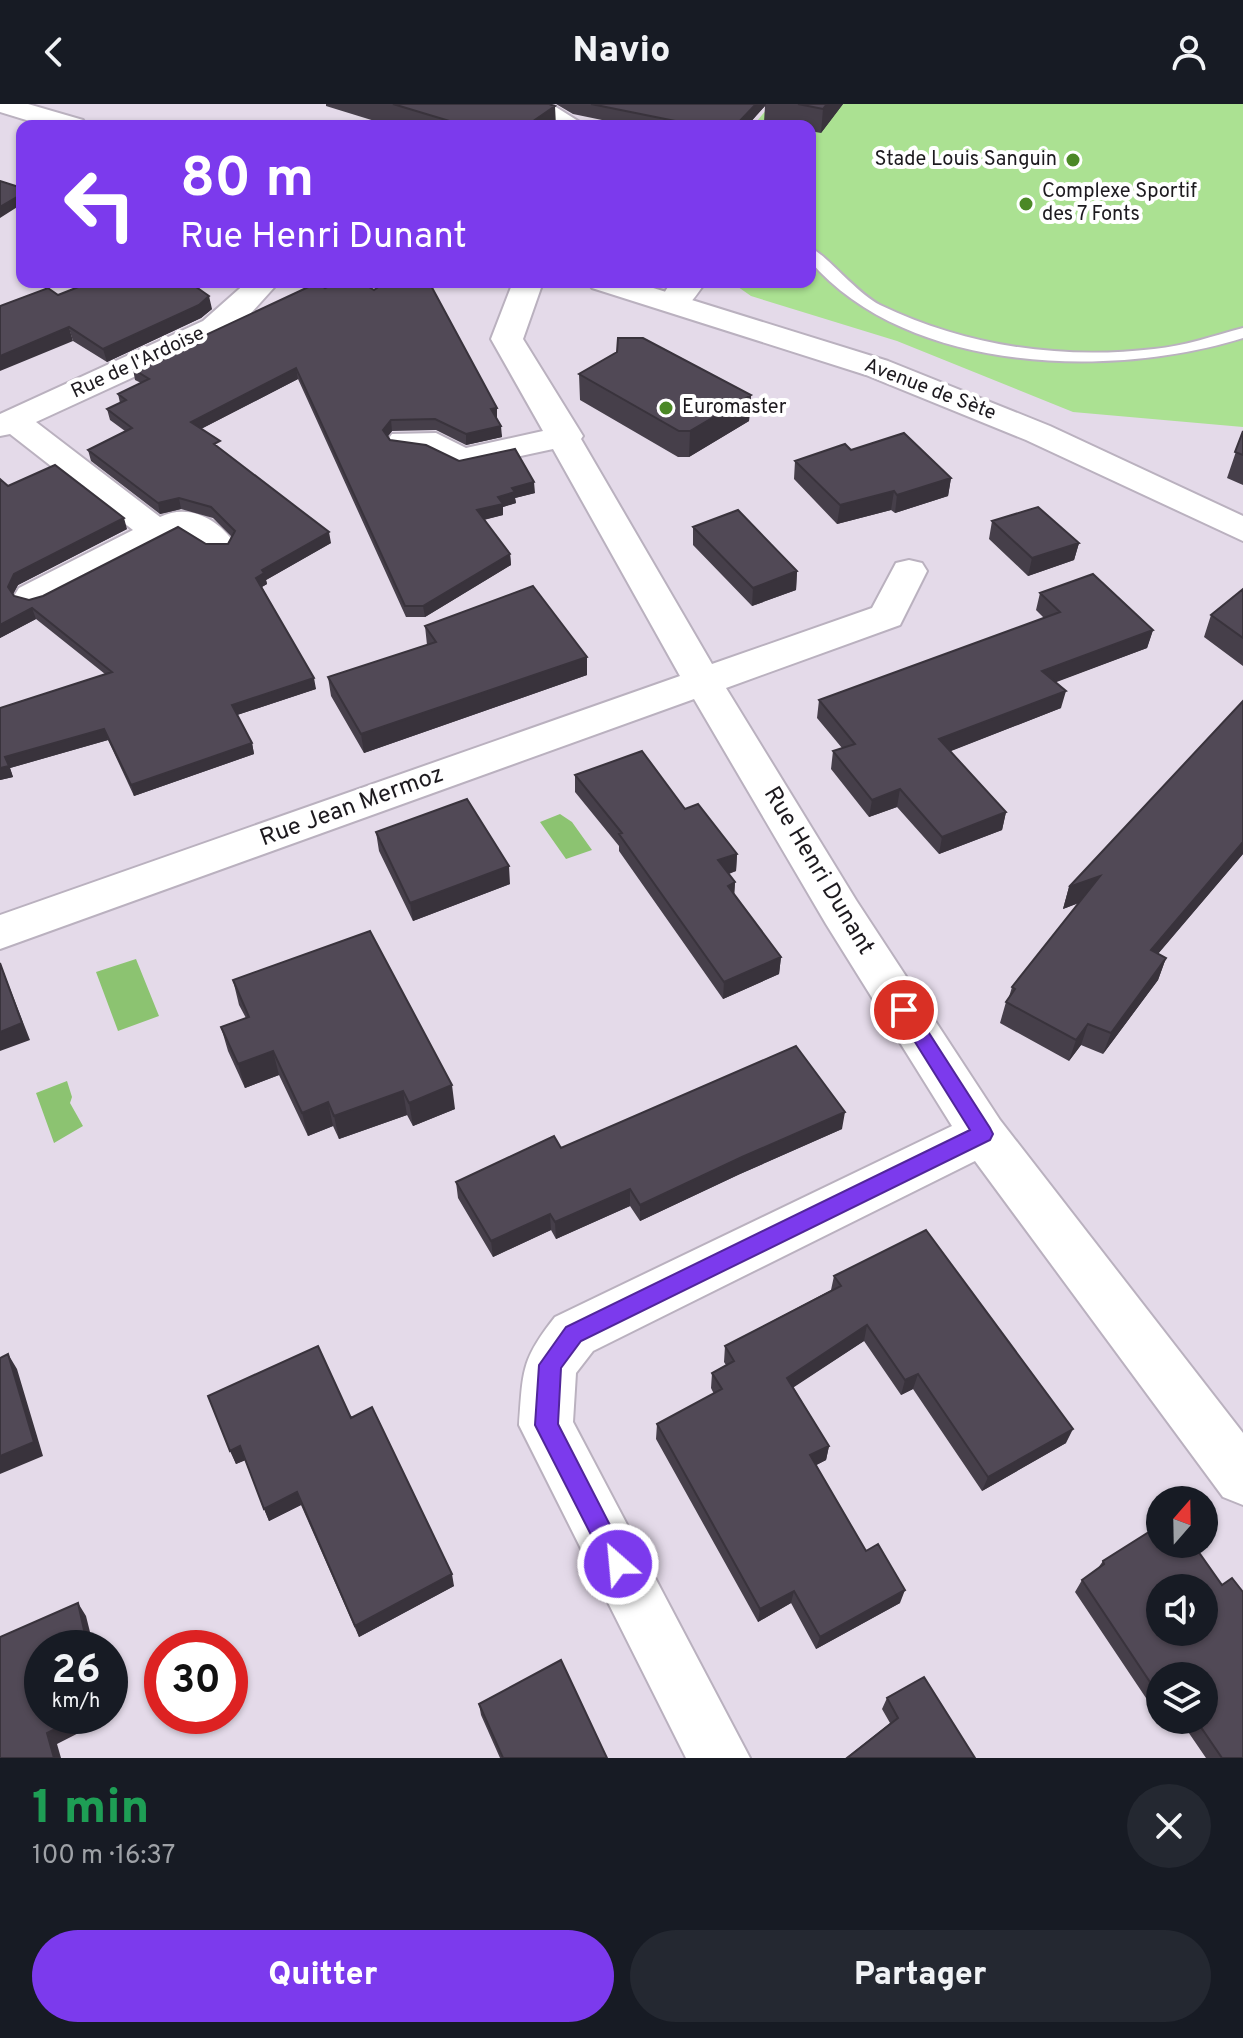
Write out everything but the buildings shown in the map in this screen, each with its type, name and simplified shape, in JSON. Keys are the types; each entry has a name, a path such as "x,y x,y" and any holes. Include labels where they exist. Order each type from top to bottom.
{"street":[{"path":"0,104 54,120"},
{"path":"531,104 562,120"},
{"name":"Rue de l'Ardoise","path":"6,423 214,328 230,317 258,288"},
{"name":"Rue Henri Dunant","path":"526,288 507,339 566,436 703,682 841,912 983,1134 1243,1478"},
{"name":"Avenue de Sète","path":"649,288 679,292 1038,433 1243,530"},
{"path":"6,423 157,532"},
{"path":"404,441 436,443 461,459 566,436"},
{"path":"32,596 183,519 217,544"},
{"name":"Rue Jean Mermoz","path":"0,932 887,616 909,571"},
{"path":"719,1758 546,1425 550,1365 574,1334 983,1134"}],"lane":[{"path":"816,259 833,279 870,306 952,339 1004,352 1086,357 1169,354 1243,333"}],"shaded area":[{"name":"Complexe Sportif des 7 Fonts","path":"771,104 1243,104 1243,427 1073,412 897,341 751,296 740,288 816,288 816,120 758,120"},
{"path":"560,814 572,822 592,850 566,859 540,822"},
{"path":"136,959 159,1016 118,1031 96,972"},
{"path":"67,1081 72,1097 70,1103 83,1126 54,1143 36,1093"}],"place":[{"name":"Stade Louis Sanguin","path":"1073,160"},
{"name":"Complexe Sportif des 7 Fonts","path":"1026,204"},
{"name":"Euromaster","path":"666,408"}],"route":[{"path":"618,1564 546,1425 550,1365 574,1334 983,1134 904,1010"}]}
